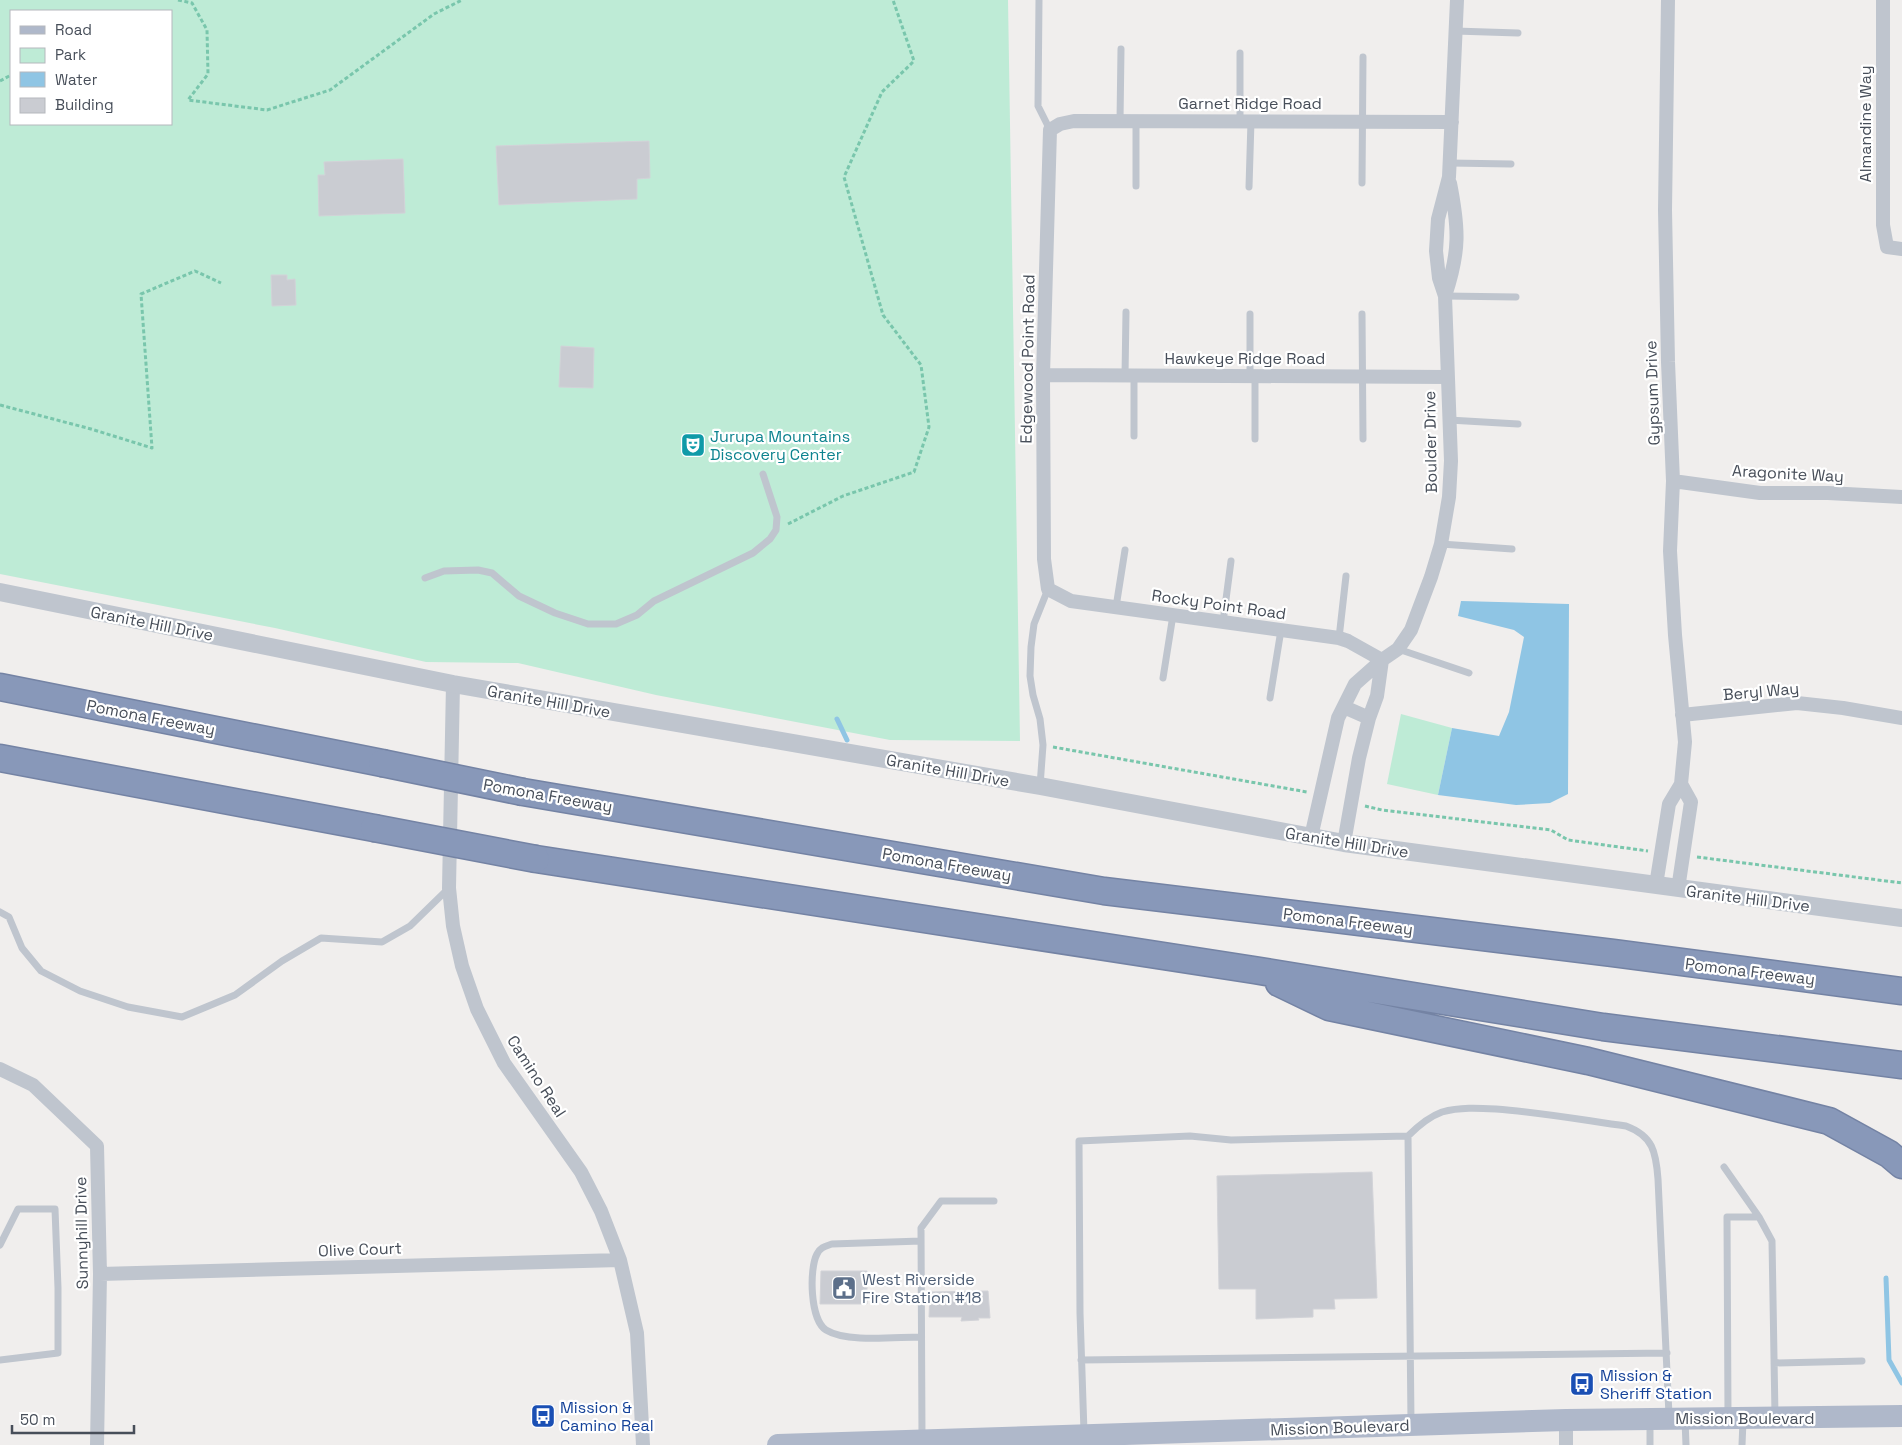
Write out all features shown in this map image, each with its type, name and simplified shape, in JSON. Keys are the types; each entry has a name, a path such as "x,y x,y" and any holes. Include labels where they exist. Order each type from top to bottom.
{"highway":[{"name":"Pomona Freeway","path":"0,687 523,792 1104,891 1593,950 1902,991"},
{"path":"0,758 536,859 1254,970 1603,1027 1902,1066"},
{"path":"1254,970 1329,1007 1588,1061 1829,1121 1889,1154 1902,1165"}],"main road":[{"name":"Mission Boulevard","path":"778,1445 922,1440 1000,1441 1084,1435 1566,1420 1902,1416"}],"street":[{"name":"Boulder Drive","path":"1311,837 1338,718 1355,684 1382,660 1398,650 1411,630 1432,577 1441,544 1449,497 1451,461 1445,296 1439,278 1436,252 1438,219 1449,170 1457,0"},
{"name":"Gypsum Drive","path":"1656,885 1669,804 1681,784 1685,742 1670,551 1673,480 1668,362 1666,235 1668,0"},
{"name":"Almandine Way","path":"1883,0 1883,225 1887,247 1902,249"},
{"name":"Garnet Ridge Road","path":"1050,130 1074,121 1362,120 1452,122"},
{"name":"Edgewood Point Road","path":"1048,589 1044,559 1043,375 1050,130"},
{"name":"Boulder Drive","path":"1445,296 1454,270 1458,237 1449,170"},
{"name":"Hawkeye Ridge Road","path":"1043,375 1447,377"},
{"name":"Aragonite Way","path":"1673,480 1760,493 1828,493 1902,497"},
{"name":"Rocky Point Road","path":"1048,589 1072,601 1339,638 1382,660"},
{"name":"Granite Hill Drive","path":"0,592 453,684 1040,786 1344,844 1902,918"},
{"path":"1344,844 1359,758 1369,718 1377,696 1382,660"},
{"name":"Camino Real","path":"453,684 448,888 460,958 477,1009 504,1063 581,1172 601,1211 620,1260 637,1333 643,1445"},
{"name":"Beryl Way","path":"1682,715 1797,703 1843,708 1902,718"},
{"path":"1344,707 1369,718"},
{"name":"Gypsum Drive","path":"1678,889 1691,802 1681,784"},
{"name":"Sunnyhill Drive","path":"0,1069 33,1085 97,1146 100,1274 97,1445"},
{"name":"Olive Court","path":"100,1274 620,1260"},
{"path":"1566,1420 1566,1445"}],"lane":[{"path":"1039,0 1038,106 1050,130"},
{"path":"1456,31 1518,33"},
{"path":"1120,121 1121,49"},
{"path":"1240,54 1249,187"},
{"path":"1362,183 1363,57"},
{"path":"1136,121 1136,186"},
{"path":"1449,170 1511,164"},
{"path":"1445,296 1516,298"},
{"path":"1126,312 1134,436"},
{"path":"1250,314 1254,439"},
{"path":"1362,314 1364,440"},
{"path":"1449,420 1518,424"},
{"path":"425,578 444,571 478,570 492,573 519,596 555,613 588,624 616,624 637,615 654,601 752,553 770,538 776,530 777,517 763,474"},
{"path":"1441,544 1512,549"},
{"path":"1116,607 1125,550"},
{"path":"1223,622 1231,561"},
{"path":"1339,638 1346,576"},
{"path":"1040,786 1043,745 1040,719 1030,676 1031,646 1034,624 1048,589"},
{"path":"1164,678 1173,615"},
{"path":"1270,698 1282,630"},
{"path":"1398,650 1469,673"},
{"path":"0,912 9,917 22,948 40,971 80,992 128,1007 182,1017 235,995 282,961 320,938 382,942 410,926 448,888"},
{"path":"1084,1435 1078,1141 1190,1136 1230,1140 1408,1136 1432,1116 1455,1109 1474,1108 1515,1110 1626,1126 1649,1140 1654,1150 1657,1164 1667,1353 1668,1418 1686,1445"},
{"path":"1408,1136 1412,1424"},
{"path":"1724,1167 1759,1217 1772,1241 1775,1418"},
{"path":"922,1440 921,1228 941,1202 994,1202"},
{"path":"0,1245 18,1209 55,1208 58,1353 0,1360"},
{"path":"1742,1445 1736,1418 1727,1217 1759,1217"},
{"path":"921,1241 832,1244 824,1246 818,1252 812,1275 817,1320 825,1330 845,1338 921,1337"},
{"path":"1082,1360 1667,1353"},
{"path":"1774,1362 1862,1361"},
{"path":"1650,1445 1668,1418"}],"path":[{"path":"178,0 192,3 207,30 208,74 188,100 267,110 330,90 434,14 462,0"},
{"path":"776,530 843,496 914,472 928,427 921,365 883,315 844,177 882,92 914,61 893,0"},
{"path":"0,405 91,429 152,448 141,294 195,271 221,283"},
{"path":"1043,745 1293,789"},
{"path":"1382,810 1551,830 1568,840 1632,849"},
{"path":"1708,859 1902,883"}],"green space":[{"name":"Jurupa Mountains Discovery Center","path":"0,0 1008,0 1020,741 890,740 656,695 518,663 426,662 275,628 0,574"},
{"path":"1401,714 1452,728 1438,795 1387,784"}],"water":[{"path":"1461,601 1569,604 1568,794 1550,803 1516,805 1438,795 1452,728 1499,736 1509,712 1524,637 1514,630 1458,616"}],"building":[{"path":"649,141 650,178 637,179 637,199 499,205 496,146"},
{"path":"403,159 405,213 319,216 318,175 325,175 324,162"},
{"path":"271,275 287,275 287,280 295,279 296,305 272,306"},
{"path":"561,346 594,348 593,388 559,387"},
{"path":"1372,1172 1377,1298 1334,1299 1335,1309 1313,1309 1313,1317 1256,1319 1256,1289 1219,1289 1217,1176"},
{"name":"West Riverside Fire Station #18","path":"821,1271 867,1271 867,1304 820,1304"},
{"path":"988,1291 990,1318 961,1321 962,1317 929,1317 930,1292"}],"waterway":[{"path":"837,719 847,740"},
{"path":"1886,1278 1889,1360 1902,1383"}],"place":[{"name":"Jurupa Mountains Discovery Center","path":"693,445"},
{"name":"West Riverside Fire Station #18","path":"844,1288"},
{"name":"Mission & Sheriff Station","path":"1582,1384"},
{"name":"Mission & Camino Real","path":"543,1416"}]}
